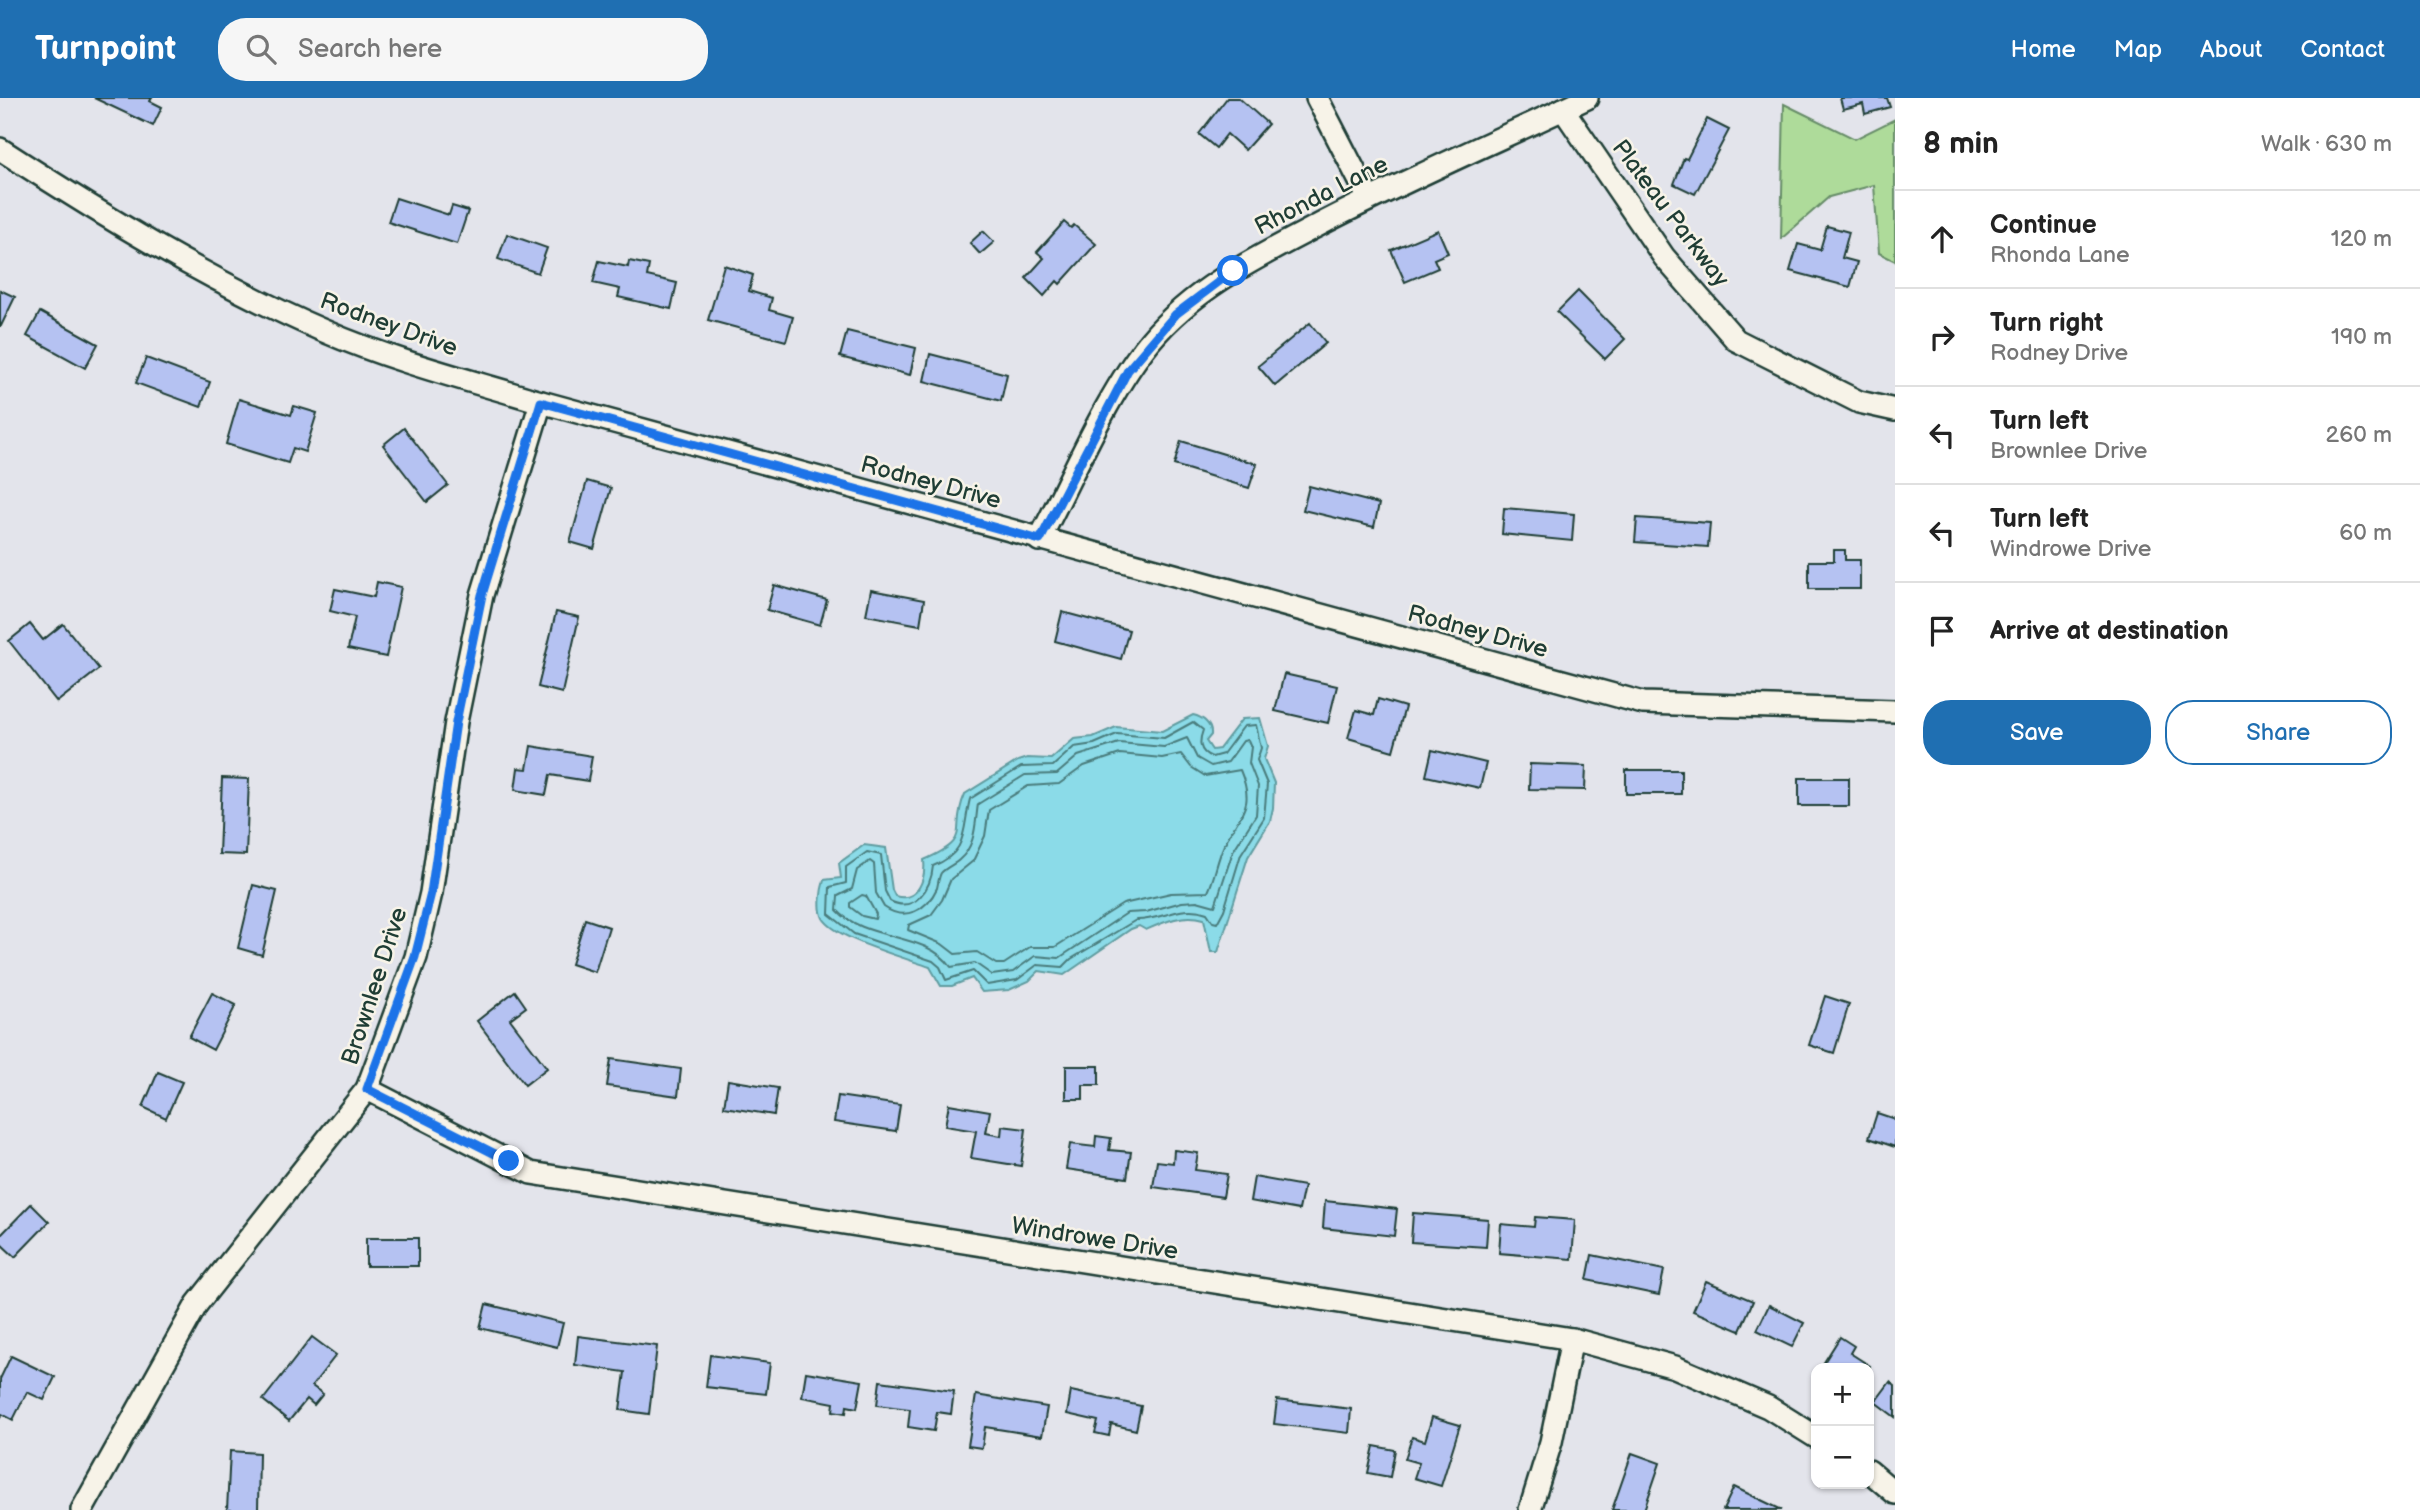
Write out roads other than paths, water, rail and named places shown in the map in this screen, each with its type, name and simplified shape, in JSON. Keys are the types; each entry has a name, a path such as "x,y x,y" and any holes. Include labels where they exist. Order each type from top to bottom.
{"street":[{"path":"1317,98 1369,199"},
{"name":"Rhonda Lane","path":"1040,540 1128,370 1159,331 1198,295 1233,271 1369,199 1587,98"},
{"name":"Plateau Parkway","path":"1563,109 1664,257 1736,340 1859,402 1895,410"},
{"name":"Rodney Drive","path":"0,149 160,249 275,309 384,354 541,402 1643,703 1895,710"},
{"name":"Brownlee Drive","path":"82,1510 197,1304 367,1089 415,957 431,893 456,722 482,595 541,402"},
{"name":"Windrowe Drive","path":"367,1089 531,1173 1572,1339 1675,1367 1768,1407 1811,1434"},
{"path":"1530,1510 1551,1441 1572,1339"},
{"path":"1874,1475 1895,1493"}],"water":[{"path":"1193,715 1208,725 1211,735 1206,741 1212,750 1219,749 1242,719 1260,718 1268,746 1264,759 1274,783 1270,821 1248,857 1218,952 1211,952 1204,919 1181,918 1146,930 1139,926 1131,929 1064,975 1039,971 1029,981 1009,990 982,992 972,978 952,986 941,986 930,967 856,940 830,926 823,918 820,904 824,880 841,878 839,863 864,845 886,848 895,896 910,896 922,882 924,860 940,852 955,839 965,794 1018,761 1027,758 1051,759 1074,739 1093,737 1116,727 1162,731"}]}
